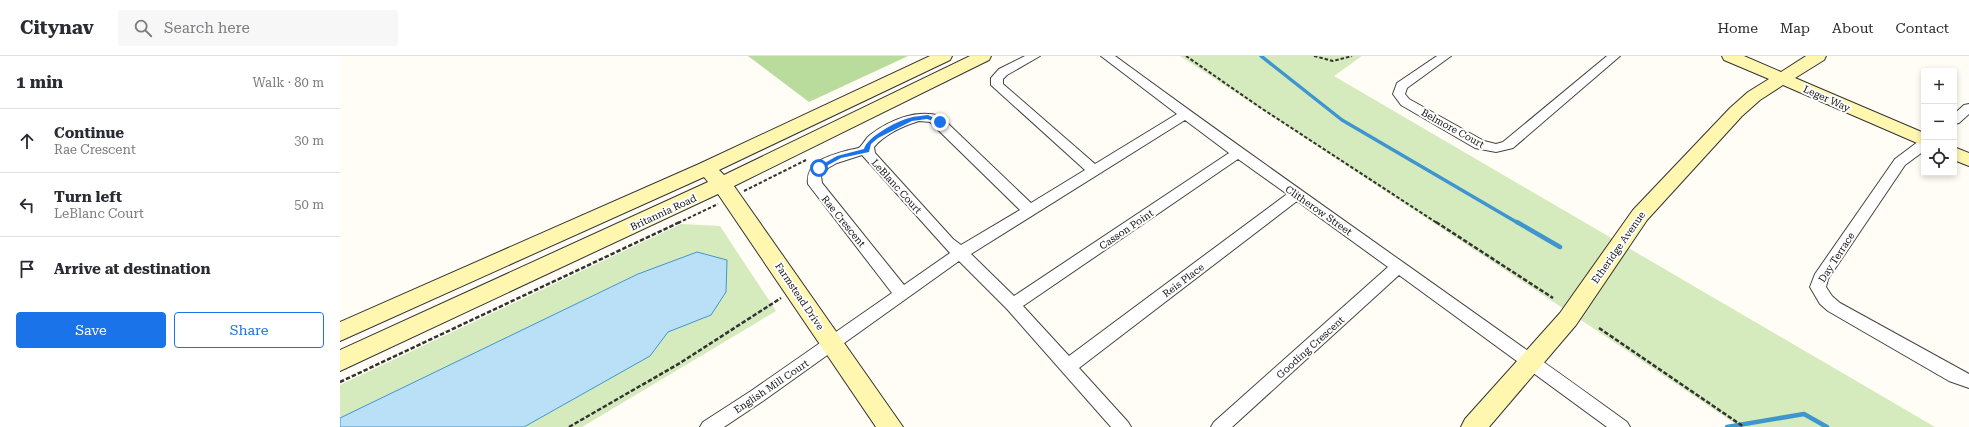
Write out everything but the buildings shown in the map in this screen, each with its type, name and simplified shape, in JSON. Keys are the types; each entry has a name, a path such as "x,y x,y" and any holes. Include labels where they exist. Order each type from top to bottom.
{"street":[{"path":"340,332 706,168 944,56"},
{"name":"Britannia Road","path":"340,361 722,184 983,56"},
{"path":"1034,56 1003,72 997,78 997,84 1094,170"},
{"name":"Clitherow Street","path":"1107,56 1185,115 1399,266 1621,427"},
{"name":"Belmore Court","path":"1445,56 1401,86 1399,94 1406,102 1480,145 1496,148 1508,145 1614,56"},
{"name":"Leger Way","path":"1730,56 1921,139"},
{"name":"Etheridge Avenue","path":"1474,427 1568,319 1640,215 1736,112 1754,96 1818,56"},
{"path":"1957,118 1969,108"},
{"name":"English Mill Court","path":"709,427 758,396 960,253 1185,115"},
{"name":"LeBlanc Court","path":"960,253 877,165 867,150 868,144 876,137 910,119 919,117 935,118 1029,210"},
{"name":"Day Terrace","path":"1921,146 1900,162 1821,278 1818,287 1820,293 1834,307 1955,376 1969,381"},
{"name":"Rae Crescent","path":"867,150 839,157 819,168 814,172 812,178 814,184 902,294"},
{"name":"Casson Point","path":"1014,305 1238,153"},
{"path":"1957,154 1969,160"},
{"name":"Farmstead Drive","path":"706,168 722,184 732,197 890,427"},
{"name":"Reis Place","path":"1069,366 1297,194"},
{"path":"960,253 984,274 1014,305 1122,427"},
{"name":"Gooding Crescent","path":"1220,427 1399,266"}],"path":[{"path":"1186,56 1261,108 1553,298"},
{"path":"1314,56 1320,60 1338,62 1352,56"},
{"path":"569,427 680,363 796,290"},
{"path":"1599,328 1744,427"}],"green space":[{"path":"748,56 908,56 809,102"},
{"path":"1180,56 1362,56 1334,76 1935,427 1740,427 1599,332"},
{"path":"681,224 720,226 776,311 582,427 524,427 650,356 668,332 711,315 638,274 340,418 340,385"}],"water":[{"path":"697,252 727,260 726,292 711,315 668,332 650,356 524,427 340,427 340,418 638,274"}],"waterway":[{"path":"1261,56 1342,120 1518,223"},
{"path":"1517,222 1560,247"},
{"path":"1727,427 1804,414 1827,427"}],"route":[{"path":"819,168 839,157 867,150 868,144 876,137 910,119 928,117 935,118 940,122"}]}
